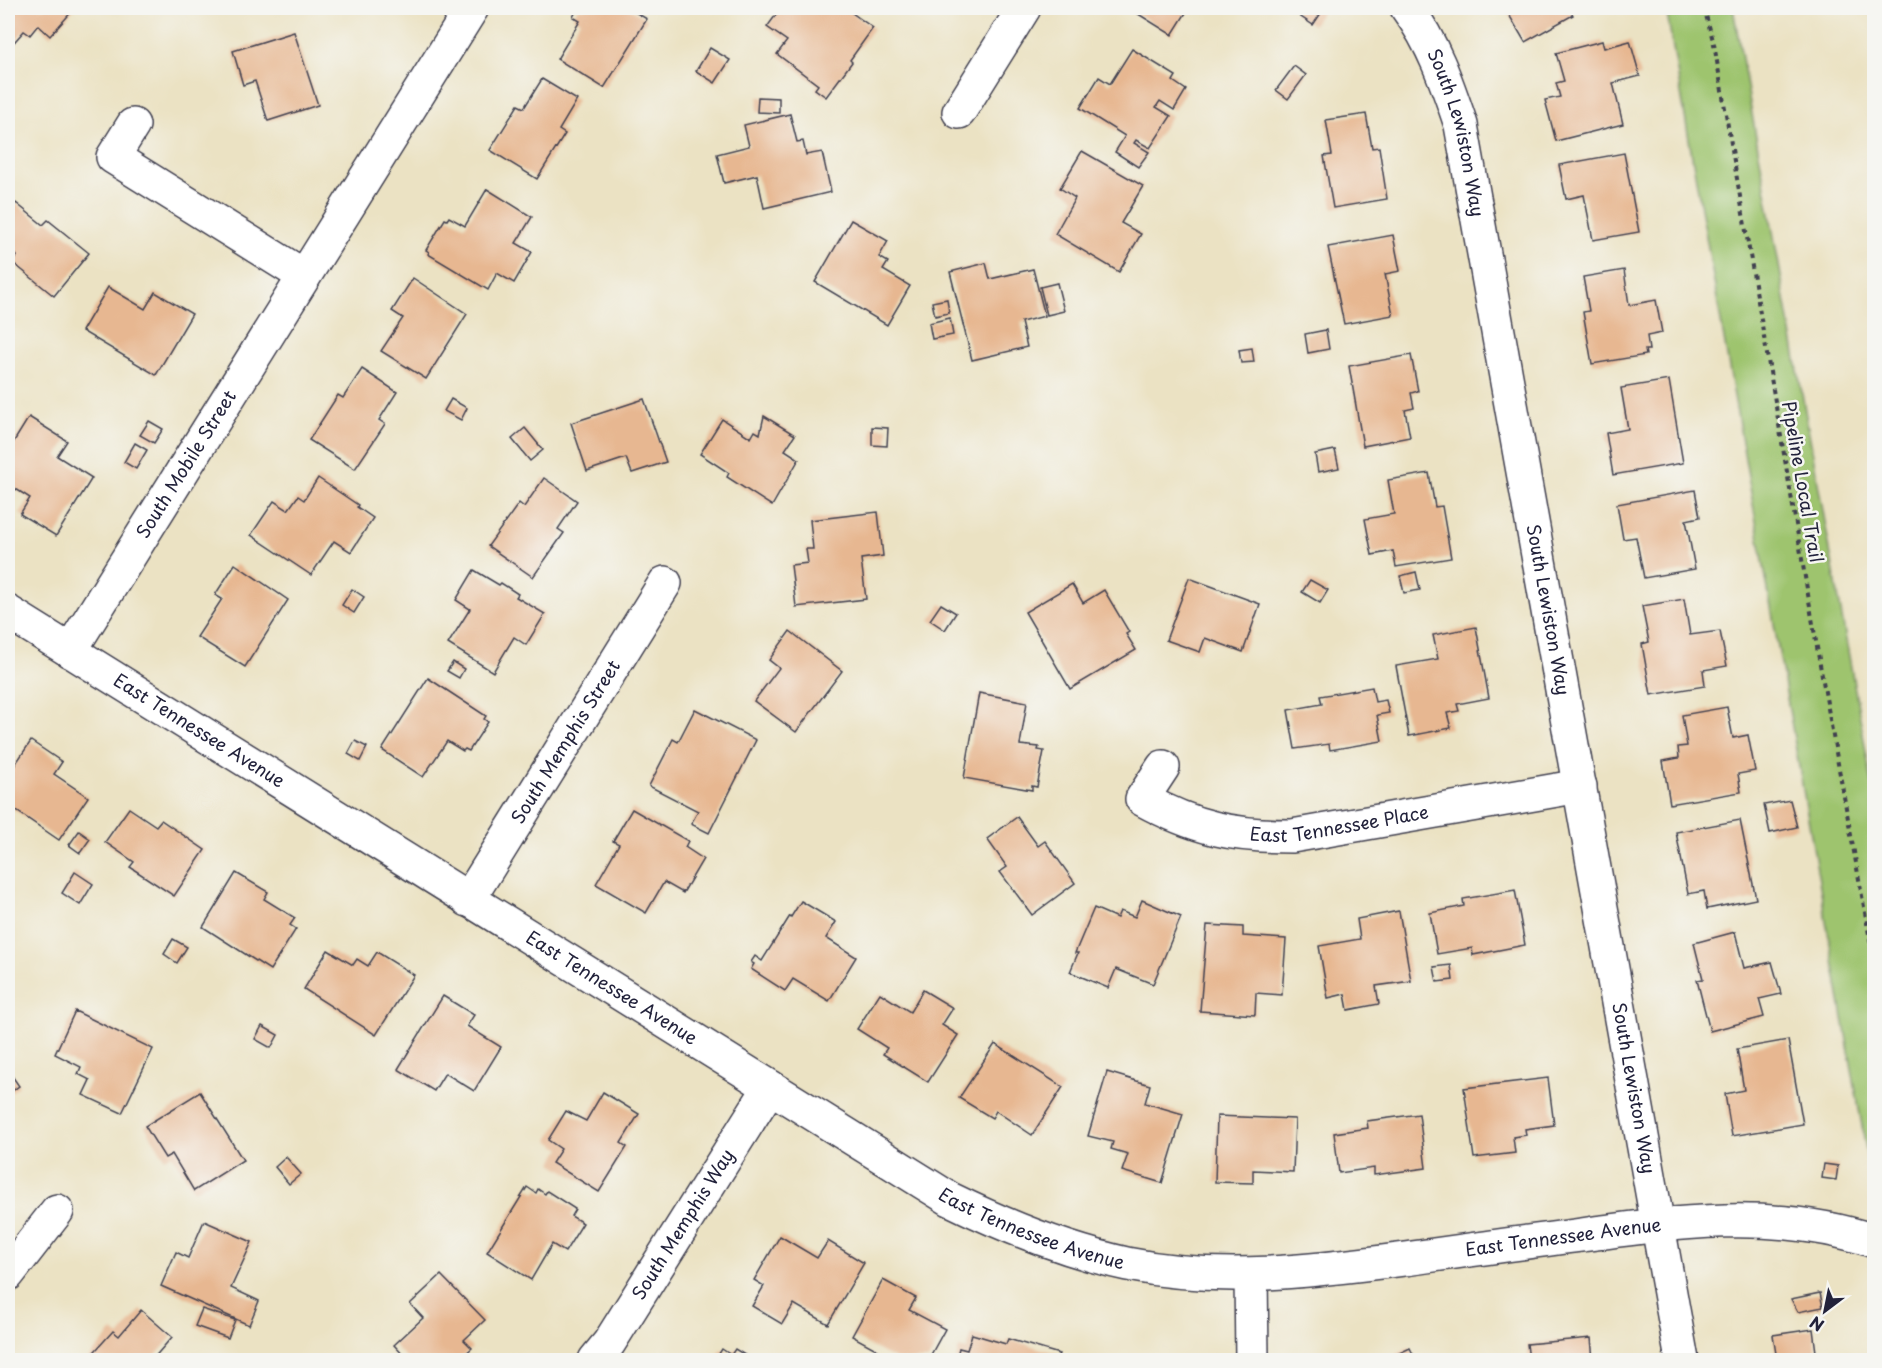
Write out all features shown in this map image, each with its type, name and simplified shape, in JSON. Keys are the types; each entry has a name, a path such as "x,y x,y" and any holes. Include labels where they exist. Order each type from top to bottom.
{"street":[{"name":"South Mobile Street","path":"70,651 472,8"},
{"path":"959,112 1024,8"},
{"name":"South Lewiston Way","path":"1407,8 1420,25 1444,73 1461,125 1682,1360"},
{"path":"133,125 113,157 304,276"},
{"name":"South Memphis Street","path":"468,900 665,583"},
{"name":"East Tennessee Avenue","path":"8,612 950,1199 1007,1227 1067,1248 1128,1264 1191,1273 1251,1275 1325,1270 1658,1224 1743,1220 1798,1224 1853,1234 1875,1241"},
{"name":"East Tennessee Place","path":"1163,767 1142,799 1166,812 1202,826 1253,836 1292,836 1580,786"},
{"name":"South Memphis Way","path":"595,1360 615,1333 770,1087"},
{"path":"8,1274 57,1211"},
{"path":"1251,1275 1252,1360"}],"path":[{"name":"Pipeline Local Trail","path":"1704,8 1714,44 1819,659 1875,962"}],"green space":[{"path":"1666,8 1733,8 1874,796 1874,1183 1872,1183"}],"building":[{"path":"8,8 75,8 50,36 38,25 30,35 24,31 8,49"},
{"path":"578,8 628,8 647,19 604,88 557,59 580,21 573,17"},
{"path":"781,8 802,8 808,12 811,8 845,8 873,28 826,97 815,89 818,85 777,54 787,41 767,27"},
{"path":"1138,8 1189,8 1172,35 1135,12"},
{"path":"1299,8 1323,10 1313,25 1295,13"},
{"path":"1505,8 1568,8 1573,15 1525,42"},
{"path":"294,32 318,105 268,121 255,81 243,85 233,51"},
{"path":"1602,41 1604,48 1630,41 1640,76 1613,83 1623,124 1556,141 1545,100 1560,97 1556,83 1564,81 1556,53"},
{"path":"710,48 730,60 715,83 696,71"},
{"path":"1132,49 1176,76 1173,81 1186,90 1174,110 1160,101 1156,107 1171,116 1150,148 1136,140 1134,143 1149,152 1138,167 1115,152 1125,136 1080,108 1099,77 1110,84"},
{"path":"1294,66 1306,75 1288,99 1276,90"},
{"path":"542,79 577,100 559,130 565,134 537,179 490,150 518,105 524,108"},
{"path":"8,95 13,95 11,131 8,131"},
{"path":"758,97 779,98 779,113 757,112"},
{"path":"790,114 797,142 803,141 806,155 822,152 831,192 764,208 757,175 724,183 717,154 749,146 744,125"},
{"path":"1366,114 1372,148 1379,147 1387,199 1333,208 1324,156 1332,155 1326,120"},
{"path":"1082,151 1143,186 1121,223 1141,234 1119,272 1055,234 1075,198 1060,188"},
{"path":"1624,153 1639,232 1593,240 1584,195 1566,199 1559,165"},
{"path":"487,189 532,217 516,243 532,252 514,283 497,273 488,290 428,254 426,250 445,219 449,217 465,226"},
{"path":"16,203 43,225 48,220 89,253 54,296 12,262 17,256 8,249 8,213"},
{"path":"851,220 888,241 879,257 888,262 883,270 910,286 887,325 815,282"},
{"path":"1393,235 1400,271 1385,274 1393,315 1344,324 1328,247"},
{"path":"986,263 990,279 1033,269 1045,316 1021,322 1027,347 972,360 950,272"},
{"path":"1624,270 1629,305 1656,300 1662,333 1647,336 1649,350 1645,350 1646,355 1592,364 1583,312 1589,311 1583,277"},
{"path":"413,278 467,314 426,379 381,351 403,318 392,311"},
{"path":"1057,283 1064,311 1047,315 1040,287"},
{"path":"108,287 145,309 155,292 192,314 156,375 82,331"},
{"path":"947,299 949,313 935,316 932,302"},
{"path":"950,318 953,335 932,339 929,323"},
{"path":"1326,330 1329,349 1308,353 1305,334"},
{"path":"1252,348 1254,362 1241,363 1239,350"},
{"path":"1411,355 1418,391 1411,393 1414,408 1405,410 1410,437 1363,446 1349,366"},
{"path":"362,369 397,392 379,420 385,424 355,469 309,440 338,395 343,398"},
{"path":"1669,380 1683,463 1613,475 1606,433 1628,429 1621,388"},
{"path":"451,399 467,408 461,420 444,411"},
{"path":"644,399 666,462 632,473 626,458 587,471 571,423"},
{"path":"764,416 795,435 785,450 799,459 772,506 727,477 729,473 700,454 722,419 751,438 755,431 760,434"},
{"path":"29,417 67,441 57,456 92,478 56,536 20,514 30,498 8,484 8,451"},
{"path":"149,421 163,429 154,443 140,435"},
{"path":"872,427 888,428 887,446 872,445"},
{"path":"525,428 543,450 530,461 512,439"},
{"path":"135,443 147,450 136,469 124,462"},
{"path":"1335,450 1339,468 1318,472 1315,454"},
{"path":"1429,473 1435,507 1442,506 1451,558 1396,567 1393,551 1372,555 1365,519 1394,514 1388,480"},
{"path":"318,478 373,518 351,552 334,541 311,575 251,535 274,501 288,510 298,496 304,500"},
{"path":"544,478 577,501 558,529 564,533 533,577 488,546 519,503 524,507"},
{"path":"1695,490 1700,517 1686,520 1695,569 1644,578 1636,537 1623,539 1617,504"},
{"path":"878,512 883,556 861,559 866,599 796,607 791,565 808,563 806,549 813,549 810,520"},
{"path":"235,564 288,600 245,667 197,637 222,599 215,595"},
{"path":"474,570 499,585 501,583 518,594 516,597 545,614 526,645 514,637 493,672 448,644 470,609 456,600"},
{"path":"1416,572 1420,590 1404,593 1400,576"},
{"path":"1189,578 1260,604 1243,652 1205,638 1200,652 1166,640"},
{"path":"1310,580 1328,590 1320,603 1302,592"},
{"path":"1072,584 1083,603 1104,590 1129,632 1126,634 1136,650 1070,689 1025,612"},
{"path":"352,589 364,597 354,613 342,605"},
{"path":"1684,599 1690,635 1720,631 1727,666 1703,670 1705,686 1651,695 1642,644 1649,642 1642,606"},
{"path":"941,604 956,613 945,630 930,620"},
{"path":"1476,627 1489,698 1457,704 1459,711 1447,713 1451,728 1409,736 1396,666 1438,659 1433,635"},
{"path":"790,631 842,671 796,732 754,701 779,668 769,660"},
{"path":"453,662 464,669 459,678 447,671"},
{"path":"428,678 486,716 484,719 488,722 469,751 465,749 463,751 447,741 423,777 382,750"},
{"path":"1372,687 1375,702 1386,700 1389,713 1377,715 1382,741 1330,750 1329,744 1295,749 1288,710 1322,704 1320,696"},
{"path":"979,693 1027,702 1020,745 1039,747 1038,750 1044,751 1037,787 1032,786 1032,790 964,778"},
{"path":"1727,707 1733,738 1748,735 1755,771 1738,774 1741,792 1670,804 1663,761 1679,758 1678,747 1687,746 1682,715"},
{"path":"695,709 756,740 709,833 691,824 698,811 649,786 673,739 678,742"},
{"path":"31,741 62,762 54,774 88,797 59,840 8,805 8,775"},
{"path":"355,741 367,747 360,761 348,754"},
{"path":"1790,800 1797,827 1770,833 1764,805"},
{"path":"129,808 156,826 161,820 205,850 174,896 130,867 134,862 105,842"},
{"path":"632,809 688,841 685,847 703,859 683,893 664,882 646,913 596,884 619,844 613,841"},
{"path":"1017,817 1038,846 1045,841 1075,883 1032,915 1000,872 1007,867 987,839"},
{"path":"1740,820 1756,899 1707,909 1704,891 1688,894 1676,832"},
{"path":"79,831 90,839 80,853 69,845"},
{"path":"75,872 93,884 80,905 62,893"},
{"path":"236,873 268,892 264,899 295,918 290,925 296,929 270,970 203,927"},
{"path":"1515,890 1525,945 1473,955 1472,948 1437,954 1430,913 1464,906 1463,899"},
{"path":"1142,900 1181,917 1153,984 1116,969 1108,988 1070,972 1078,953 1075,953 1094,908 1117,918 1120,911 1135,917"},
{"path":"801,901 836,922 826,938 856,957 829,1001 793,979 785,991 751,969 754,964 751,962 755,956 762,961"},
{"path":"1399,911 1411,981 1376,986 1379,1004 1348,1010 1345,994 1328,998 1319,946 1360,939 1357,919"},
{"path":"1207,925 1243,927 1243,936 1286,939 1282,995 1256,993 1255,1015 1200,1011"},
{"path":"1735,932 1744,968 1772,962 1781,994 1759,999 1764,1017 1710,1031 1697,980 1703,979 1694,943"},
{"path":"173,939 187,947 177,963 164,954"},
{"path":"328,950 353,965 357,959 368,966 377,952 414,975 376,1035 304,989"},
{"path":"1451,965 1453,980 1437,982 1434,967"},
{"path":"923,990 953,1008 942,1025 958,1035 928,1082 883,1054 887,1048 857,1029 880,993 910,1012"},
{"path":"443,996 474,1015 467,1026 501,1047 474,1091 445,1073 434,1091 398,1069"},
{"path":"75,1011 153,1049 122,1113 83,1095 90,1080 78,1074 81,1067 55,1054"},
{"path":"262,1026 278,1035 271,1048 255,1039"},
{"path":"1788,1040 1803,1124 1732,1136 1725,1094 1744,1090 1737,1049"},
{"path":"995,1044 1063,1087 1032,1135 996,1111 992,1118 959,1098"},
{"path":"8,1070 19,1086 8,1094"},
{"path":"1107,1072 1150,1085 1145,1103 1183,1114 1162,1183 1122,1171 1128,1154 1111,1149 1113,1142 1088,1136"},
{"path":"1548,1078 1554,1125 1525,1129 1526,1135 1513,1137 1515,1153 1474,1158 1464,1088"},
{"path":"200,1092 243,1160 194,1191 172,1154 165,1158 145,1126"},
{"path":"603,1092 639,1114 621,1143 627,1147 599,1192 552,1163 561,1149 548,1140 566,1111 586,1121"},
{"path":"1419,1114 1426,1168 1374,1175 1374,1168 1339,1173 1334,1133 1368,1128 1367,1121"},
{"path":"1217,1116 1295,1119 1293,1172 1253,1170 1253,1183 1215,1182"},
{"path":"286,1157 301,1174 289,1184 275,1167"},
{"path":"1824,1164 1838,1166 1836,1180 1822,1178"},
{"path":"527,1187 536,1193 538,1189 545,1194 547,1191 575,1209 571,1216 583,1223 565,1252 552,1244 531,1280 487,1252"},
{"path":"204,1221 252,1242 231,1288 259,1301 249,1325 161,1286 176,1252 188,1258"},
{"path":"780,1236 817,1258 828,1241 864,1263 828,1324 794,1304 782,1324 752,1306 764,1286 754,1280"},
{"path":"441,1275 485,1320 464,1340 472,1348 462,1357 466,1360 408,1360 394,1345 423,1318 410,1304"},
{"path":"883,1280 916,1298 909,1310 945,1329 928,1360 896,1360 852,1336"},
{"path":"1820,1293 1823,1307 1798,1312 1791,1299"},
{"path":"202,1309 235,1320 228,1338 195,1326"},
{"path":"141,1310 172,1337 152,1360 87,1360 113,1331 119,1336"},
{"path":"1813,1329 1817,1360 1777,1360 1773,1335"},
{"path":"972,1334 1006,1344 1008,1339 1059,1354 1056,1360 956,1360 959,1348 967,1350"},
{"path":"1591,1338 1593,1360 1529,1360 1527,1344"},
{"path":"1410,1348 1416,1360 1376,1360 1387,1356 1389,1358"},
{"path":"722,1349 731,1355 735,1349 753,1360 715,1360"}]}
